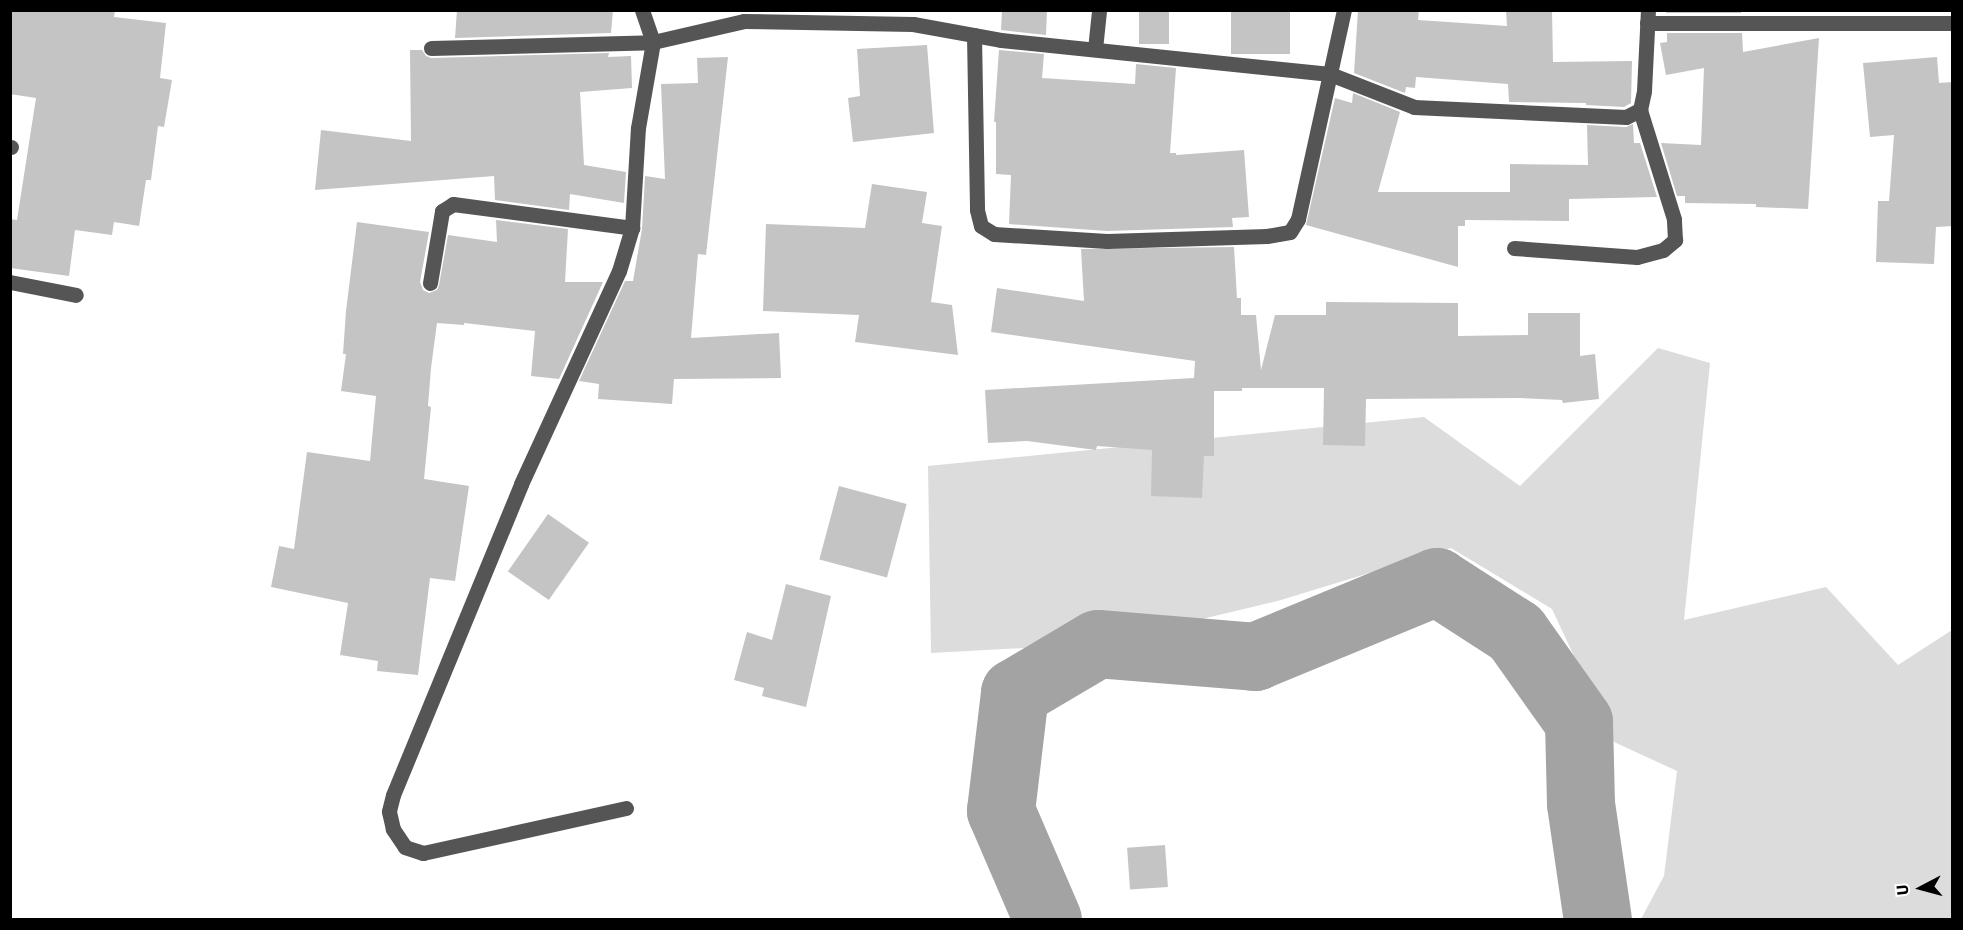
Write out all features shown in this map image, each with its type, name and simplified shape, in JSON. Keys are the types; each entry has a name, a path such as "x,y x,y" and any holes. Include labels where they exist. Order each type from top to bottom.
{"street":[{"path":"626,808 423,853 405,848 393,829 389,811 393,795 521,484 619,271 632,228 638,129 653,42 642,10"},
{"path":"1095,49 1099,10"},
{"path":"974,35 977,210 981,226 994,234 1147,242 1267,236 1290,232 1298,219 1344,10"},
{"path":"1514,248 1637,257 1663,250 1675,240 1674,219 1640,110 1648,17 1953,23"},
{"path":"431,48 653,42 744,21 913,24 1002,40 1330,74 1414,107 1626,117 1640,110"},
{"path":"430,283 442,211 453,204 632,228"},
{"path":"10,282 76,295"}],"shaded area":[{"path":"1658,348 1710,363 1684,620 1826,587 1898,665 1952,630 1952,919 1641,919 1664,876 1677,771 1614,742 1552,609 1451,548 1281,600 1098,644 931,653 928,466 1424,417 1520,486"}],"building":[{"path":"10,10 115,10 114,17 166,23 160,78 172,80 164,127 158,126 151,180 146,180 139,226 114,222 112,235 75,230 69,276 10,268 10,219 17,220 36,98 10,94"},
{"path":"457,10 613,10 611,33 455,38"},
{"path":"1002,10 1047,10 1046,35 1001,30"},
{"path":"1139,10 1169,10 1169,44 1139,44"},
{"path":"1231,10 1290,10 1290,54 1231,54"},
{"path":"1358,10 1419,10 1418,20 1507,26 1506,10 1552,10 1553,62 1632,61 1631,103 1624,107 1586,105 1586,103 1509,102 1508,84 1416,77 1415,88 1406,87 1405,93 1354,73"},
{"path":"1666,10 1741,10 1741,13 1666,13"},
{"path":"1667,33 1742,33 1743,52 1819,38 1808,209 1756,207 1756,204 1685,203 1685,196 1677,196 1661,143 1701,145 1704,68 1666,75 1660,43 1667,42"},
{"path":"927,45 934,133 853,142 848,98 860,96 857,49"},
{"path":"410,50 422,50 426,56 431,58 609,53 608,57 631,56 632,88 580,92 584,165 626,172 624,203 570,194 569,210 495,200 494,176 315,190 321,130 411,141"},
{"path":"999,50 1044,54 1042,78 1135,84 1136,64 1176,68 1170,153 1176,153 1176,155 1244,150 1249,217 1232,218 1233,227 1107,231 1009,224 1011,175 996,174 996,122 994,122"},
{"path":"728,57 706,255 698,254 691,338 779,333 781,378 674,379 672,404 598,399 599,384 579,381 625,281 633,281 642,229 645,176 665,179 661,84 698,83 697,58"},
{"path":"1937,57 1939,83 1953,82 1953,226 1936,227 1934,264 1876,262 1878,201 1889,201 1894,135 1870,137 1863,63"},
{"path":"1353,93 1400,112 1378,192 1510,192 1510,164 1588,165 1587,125 1626,127 1633,124 1634,143 1640,143 1657,197 1569,199 1569,221 1465,220 1465,226 1458,226 1458,267 1306,225 1335,98 1352,103"},
{"path":"872,184 927,192 922,223 942,226 931,302 952,305 958,355 855,342 859,315 763,311 766,224 865,228"},
{"path":"496,220 568,229 565,282 603,282 559,379 531,376 535,331 464,323 464,325 437,323 431,368 428,406 431,407 424,479 469,486 455,581 430,578 418,675 377,671 378,661 340,655 348,603 271,587 279,546 294,549 307,452 370,461 376,396 341,391 346,354 343,354 346,311 357,222 429,232 420,282 423,290 429,293 437,290 439,285 448,235 497,242"},
{"path":"1234,247 1237,298 1241,298 1241,315 1256,315 1261,370 1275,315 1326,315 1326,302 1458,303 1458,336 1528,335 1528,313 1580,313 1580,356 1595,354 1599,399 1563,403 1562,400 1519,398 1366,399 1365,446 1323,445 1324,388 1242,388 1242,391 1214,391 1214,456 1204,456 1202,498 1151,496 1152,450 1097,446 1096,450 1027,441 988,443 985,390 1194,378 1195,361 991,332 997,288 1084,301 1081,249"},
{"path":"839,486 907,504 887,578 819,559"},
{"path":"548,514 589,543 549,600 508,571"},
{"path":"786,584 831,596 806,707 762,696 764,688 734,680 747,632 772,640"},
{"path":"1165,845 1168,887 1130,890 1127,848"}],"waterway":[{"path":"1048,920 1001,811 1015,693 1098,644 1255,657 1437,582 1516,633 1579,722 1581,804 1598,920"}]}
